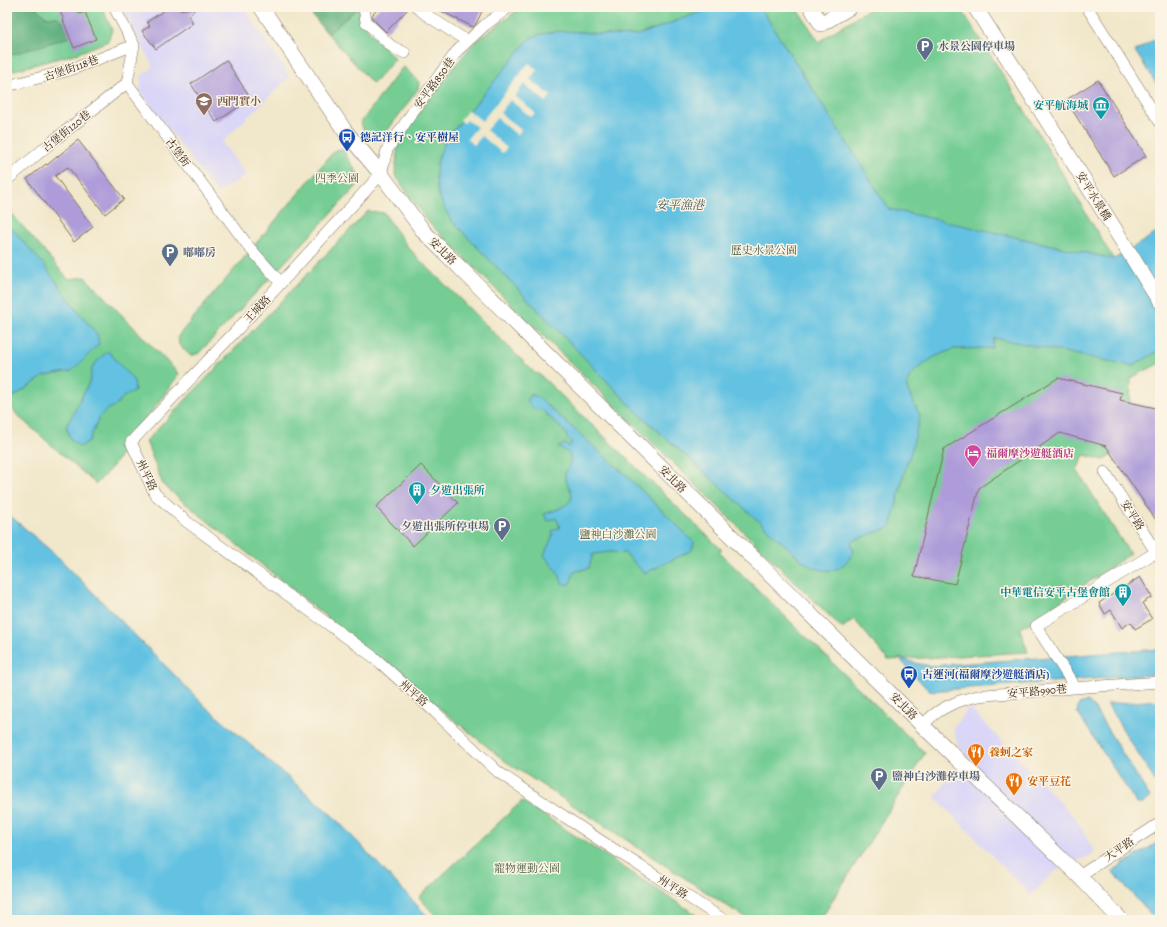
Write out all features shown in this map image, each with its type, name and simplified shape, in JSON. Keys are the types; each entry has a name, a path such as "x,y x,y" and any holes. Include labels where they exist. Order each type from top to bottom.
{"street":[{"path":"114,7 134,45 127,83"},
{"name":"安北路","path":"261,7 345,131 381,174 424,232 923,726 1079,876 1121,920"},
{"path":"364,7 366,22 391,46 405,53"},
{"name":"安平路850巷","path":"381,174 387,150 456,51 485,25 509,7"},
{"path":"811,7 821,24 850,7"},
{"name":"安平水景橋","path":"975,7 1160,302"},
{"path":"1087,7 1160,122"},
{"path":"421,11 467,41"},
{"name":"古堡街118巷","path":"7,86 70,70 134,45"},
{"name":"古堡街120巷","path":"7,180 53,141 127,83"},
{"name":"古堡街","path":"127,83 249,246 281,283"},
{"name":"王城路","path":"131,442 281,283 381,174"},
{"name":"州平路","path":"131,442 155,494 188,522 375,658 436,712 498,772 598,839 724,920"},
{"name":"安平路","path":"1106,472 1158,555"},
{"path":"1075,687 1036,626 1158,555"},
{"name":"安平路990巷","path":"923,726 928,719 949,705 961,700 980,696 1075,687 1160,682"},
{"name":"大平路","path":"1079,876 1160,823"}],"shaded area":[{"name":"西門實小","path":"122,7 243,7 285,69 289,77 222,142 246,175 217,193 140,91 141,76 153,67"},
{"path":"969,707 1076,819 1095,853 1054,872 1031,895 935,797 966,753 958,746 953,728"}],"green space":[{"path":"7,7 102,7 112,30 108,41 78,53 7,72"},
{"path":"7,7 35,7 46,17 58,17 64,23 70,37 7,56"},
{"path":"305,7 358,7 328,34"},
{"path":"359,7 362,23 395,59 373,84 328,34"},
{"name":"歷史水景公園","path":"522,7 796,7 819,42 872,7 960,7 1013,91 1160,337 1160,363 1131,378 1130,403 1118,451 1104,460 1084,455 1077,470 1130,554 1020,629 1028,652 888,660 854,619 842,628 427,221 395,175 398,143 441,82 475,42"},
{"path":"404,67 419,82 418,89 382,138 373,141 363,129 361,122"},
{"name":"四季公園","path":"342,149 358,174 357,186 199,353 191,356 179,345 178,336 335,150"},
{"path":"7,208 68,279 85,277 179,374 112,467 96,484 18,416 7,403"},
{"name":"鹽神白沙灘公園","path":"368,211 384,213 407,246 418,258 536,374 538,373 722,550 719,552 925,753 824,914 818,920 749,920 505,761 163,485 146,441"},
{"name":"寵物運動公園","path":"522,801 704,920 439,920 419,897"}],"water":[{"name":"安平漁港","path":"714,7 760,7 889,209 1114,259 1160,231 1160,350 1133,366 994,338 992,348 954,349 934,357 913,372 907,384 907,389 920,416 891,527 852,541 851,546 854,550 850,558 842,566 836,569 819,569 803,561 635,410 451,220 440,199 437,189 436,170 438,160 447,138 529,39 541,34 568,31 625,36 638,35"},
{"path":"1160,36 1160,89 1135,51"},
{"path":"7,226 14,231 44,265 80,314 97,334 99,344 72,371 44,376 15,396 7,395"},
{"path":"108,351 134,381 135,391 123,397 116,405 100,416 89,441 80,447 71,440 66,427 90,381 92,368"},
{"path":"530,395 538,397 629,478 694,542 692,550 646,573 644,573 625,553 610,552 593,554 589,568 574,572 570,585 562,583 559,574 544,555 553,535 552,531 560,527 556,518 548,521 544,514 565,506 572,498 565,477 571,459 567,452 558,447 562,446 564,443 569,447 572,442 567,439 564,431 541,409 535,410 529,404 527,399"},
{"path":"7,513 58,557 206,707 333,816 431,920 7,920"},
{"path":"1160,649 1160,674 929,691 899,658 930,666"},
{"path":"1160,700 1160,789 1107,704"},
{"path":"1088,701 1094,708 1150,797 1143,804 1137,804 1077,712 1079,704"},
{"path":"1160,841 1160,919 1151,915 1112,871"}],"pier":[{"path":"529,63 537,70 530,79 551,96 546,102 524,84 515,96 535,113 531,117 510,100 500,113 521,130 517,135 497,118 486,130 507,148 502,153 482,136 474,145 467,139 477,127 467,120 464,123 460,120 468,110 482,121"}],"building":[{"path":"58,7 75,7 79,14 85,12 96,39 74,48"},
{"path":"169,7 177,7 179,10 197,7 189,16 193,23 156,49 142,31 150,26 147,22"},
{"path":"380,7 410,7 386,32 373,19 372,15"},
{"path":"433,7 484,7 473,27"},
{"path":"226,60 251,99 216,122 191,84"},
{"name":"安平航海城","path":"1098,80 1146,156 1114,176 1066,100"},
{"path":"78,140 124,199 105,214 68,167 55,176 93,227 74,242 27,179"},
{"name":"福爾摩沙遊艇酒店","path":"1058,378 1122,393 1120,400 1160,409 1160,526 1106,446 1060,433 979,488 955,584 914,576 944,449"},
{"name":"夕遊出張所","path":"421,465 458,503 413,546 376,507"},
{"name":"中華電信安平古堡會館","path":"1140,577 1152,597 1142,603 1152,619 1135,629 1131,622 1122,628 1111,610 1105,614 1099,603"}],"place":[{"name":"水景公園停車場","path":"925,61"},
{"name":"西門實小","path":"204,116"},
{"name":"安平航海城","path":"1101,120"},
{"name":"德記洋行、安平樹屋","path":"347,152"},
{"name":"嘟嘟房","path":"170,267"},
{"name":"福爾摩沙遊艇酒店","path":"973,468"},
{"name":"夕遊出張所","path":"417,505"},
{"name":"夕遊出張所停車場","path":"502,541"},
{"name":"中華電信安平古堡會館","path":"1123,607"},
{"name":"古運河(福爾摩沙遊艇酒店)","path":"909,689"},
{"name":"養蚵之家","path":"976,767"},
{"name":"鹽神白沙灘停車場","path":"879,791"},
{"name":"安平豆花","path":"1014,796"}]}
